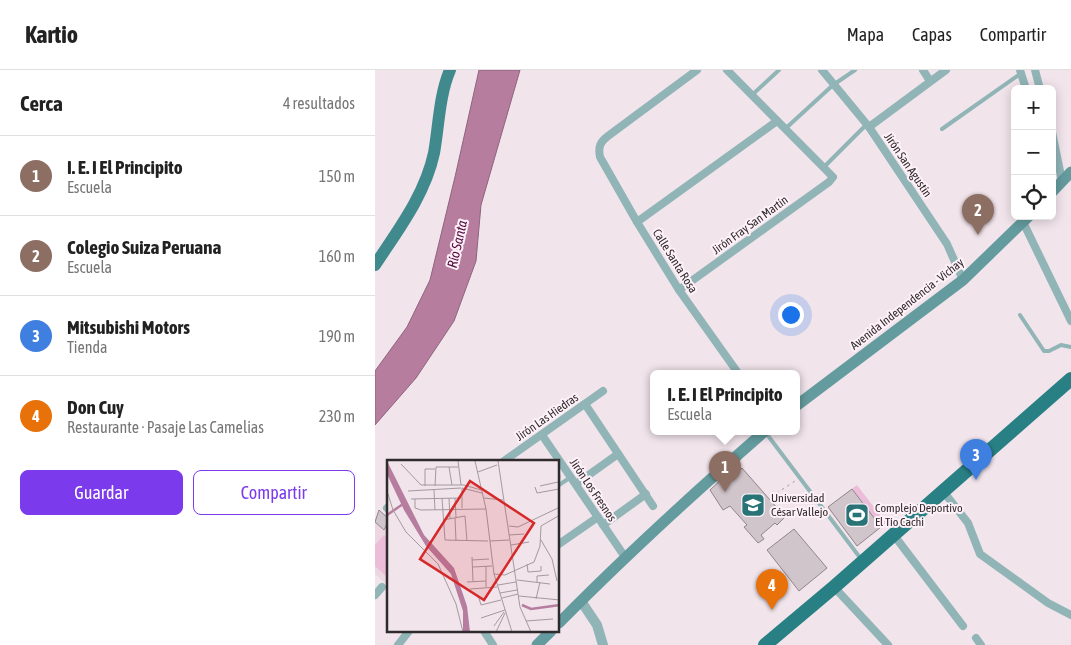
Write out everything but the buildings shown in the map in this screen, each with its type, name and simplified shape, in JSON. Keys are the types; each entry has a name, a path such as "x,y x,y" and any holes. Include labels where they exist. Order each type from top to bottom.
{"highway":[{"path":"765,645 1071,379"}],"main road":[{"path":"375,265 417,200 433,154 443,85 450,70"},
{"path":"1056,188 1071,172"},
{"name":"Avenida Independencia - Vichay","path":"800,403 963,280 1025,220"},
{"path":"560,622 625,557 761,435"},
{"path":"537,645 550,632"}],"street":[{"name":"Calle Santa Rosa","path":"697,70 601,141 598,149 600,157 637,222 679,290 736,370"},
{"path":"727,70 824,168"},
{"name":"Jirón San Agustín","path":"823,70 833,85 868,126 947,244 963,280"},
{"path":"923,70 930,81"},
{"path":"868,126 946,70"},
{"path":"1035,70 1039,85"},
{"path":"1021,71 1025,85"},
{"path":"637,222 777,121"},
{"path":"1056,152 1062,181"},
{"name":"Jirón Fray San Martín","path":"679,290 829,182 833,177 824,168"},
{"path":"1026,220 1071,321"},
{"name":"Jirón Las Hiedras","path":"505,460 603,391"},
{"path":"585,404 653,506"},
{"name":"Jirón Los Fresnos","path":"542,435 559,460"},
{"path":"576,484 618,454"},
{"name":"Jirón Los Fresnos","path":"560,461 625,557"},
{"path":"943,490 968,523 980,554 1048,603 1071,614"},
{"path":"603,525 646,494"},
{"path":"560,543 598,517"},
{"path":"893,534 963,626"},
{"path":"375,595 382,587"},
{"path":"834,587 888,645"},
{"path":"581,601 597,625 603,645"},
{"path":"398,645 409,632"},
{"path":"485,632 493,645"}],"lane":[{"path":"751,95 779,70"},
{"path":"785,129 833,85 855,70"},
{"path":"942,129 1021,71"},
{"path":"824,168 868,126"},
{"path":"1020,315 1045,351 1049,351 1061,344 1071,347"},
{"path":"768,435 862,561"},
{"path":"560,484 571,477"}],"path":[{"path":"771,497 800,478"}],"shaded area":[{"name":"Complejo Deportivo El Tío Cachi","path":"857,485 886,523 857,546 828,507"},
{"path":"379,510 387,517 387,586 375,574 375,519"},
{"path":"384,535 387,537 387,577 375,566 375,545"}],"water":[{"name":"Río Santa","path":"479,70 520,70 481,205 476,261 454,321 416,378 375,425 375,371 407,327 430,280"}],"place":[{"name":"Colegio Suiza Peruana","path":"978,235"},
{"name":"Mitsubishi Motors","path":"976,480"},
{"name":"I. E. I El Principito","path":"725,492"},
{"name":"Universidad César Vallejo","path":"753,505"},
{"name":"Complejo Deportivo El Tío Cachi","path":"857,515"},
{"name":"Don Cuy","path":"772,610"}]}
